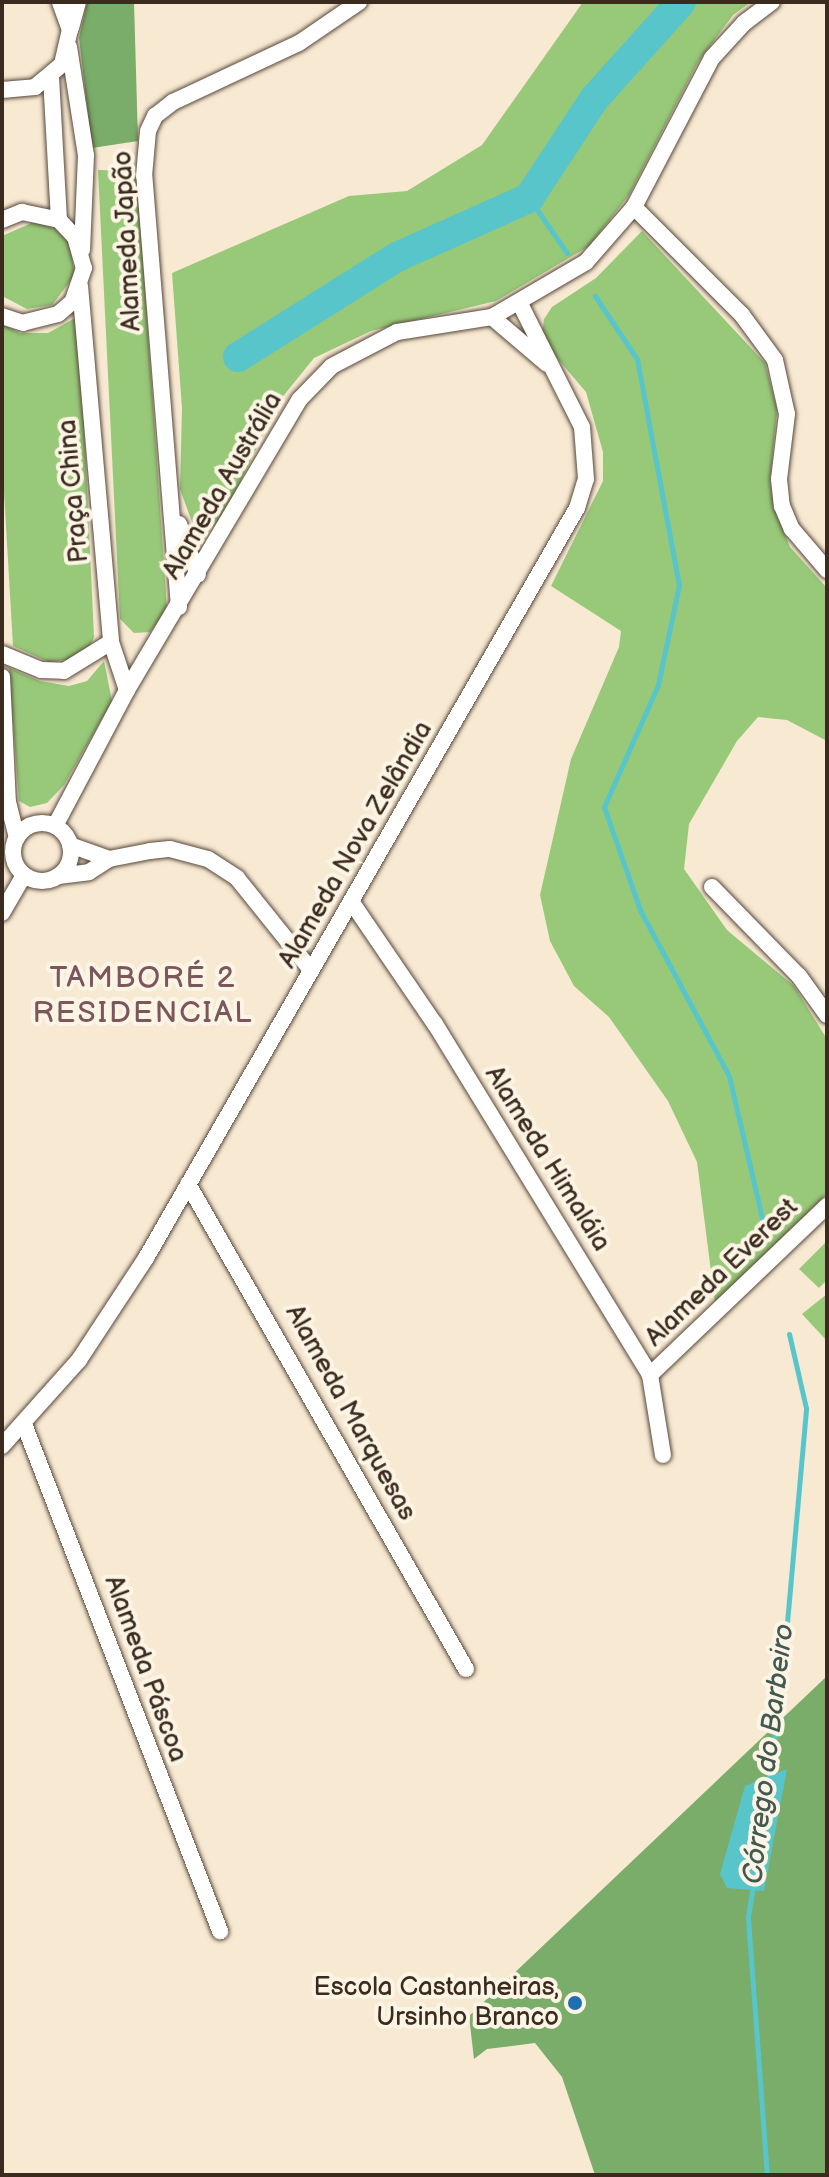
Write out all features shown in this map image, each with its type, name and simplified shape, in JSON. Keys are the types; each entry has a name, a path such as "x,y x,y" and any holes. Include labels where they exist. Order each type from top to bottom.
{"street":[{"name":"Praça China","path":"60,2 70,30"},
{"name":"Praça China","path":"78,2 69,47 86,155 80,286 111,642 127,690"},
{"name":"Alameda Japão","path":"179,607 144,176 148,131 155,116 173,102 299,43 359,2"},
{"name":"Alameda Austrália","path":"55,826 127,690 198,575 281,425 332,366 397,332 492,317 586,262 634,207 712,58 727,39 772,2"},
{"name":"Praça China","path":"51,77 69,47"},
{"path":"2,90 35,87 51,77 59,220 82,252"},
{"path":"634,207 742,315 775,360 787,414 779,479 782,506 792,529 827,570"},
{"path":"2,220 22,212 59,220"},
{"path":"2,316 23,323 41,321 65,308 80,286"},
{"name":"Alameda Nova Zelândia","path":"2,1446 24,1424 111,1315 311,970 353,904 577,508 586,479 582,427 548,365 519,302"},
{"name":"Alameda Nova Zelândia","path":"492,317 548,365"},
{"name":"Alameda Japão","path":"172,504 198,575"},
{"path":"2,654 41,670 64,671 111,642"},
{"path":"2,677 8,802 17,838 15,862 24,875 41,881 89,872 109,859 170,849 217,864 251,893 311,970"},
{"path":"17,838 33,824 55,826 70,845 109,859"},
{"path":"58,876 70,859 70,845"},
{"path":"2,913 24,875"},
{"path":"712,887 799,976 827,1015"},
{"name":"Alameda Himaláia","path":"353,904 435,1024 650,1375 663,1455"},
{"name":"Alameda Marquesas","path":"188,1184 254,1291 466,1669"},
{"name":"Alameda Everest","path":"650,1375 827,1206"},
{"name":"Alameda Páscoa","path":"24,1424 220,1931"}],"green space":[{"path":"87,2 134,2 138,141 92,148 79,38"},
{"path":"583,2 751,2 733,15 698,62 629,195 589,246 496,301 371,331 314,358 280,400 223,517 210,529 192,522 180,489 182,408 172,273 349,196 407,191 482,145"},
{"path":"98,170 137,171 167,609 150,632 134,633 120,619"},
{"path":"34,222 54,228 69,242 75,275 52,305 27,309 2,296 2,236"},
{"path":"642,231 765,363 777,409 770,482 775,509 790,547 827,588 827,741 787,720 758,717 737,741 689,824 684,869 727,930 794,986 827,1039 827,1194 715,1303 697,1162 668,1101 609,1017 574,986 550,941 540,895 571,759 619,647 621,631 551,586 603,481 603,452 586,392 551,351 542,335 544,319 552,307 596,278"},
{"path":"79,316 94,637 89,648 72,659 49,662 13,646 2,458 2,324 20,333 48,333"},
{"path":"104,661 112,701 64,785 47,803 30,807 19,801 9,668 40,681 69,686 87,681"},
{"path":"827,1241 827,1280 819,1288 799,1269"},
{"path":"827,1294 827,1341 802,1314"},
{"path":"827,1676 827,2175 595,2175 562,2077 535,2043 487,2049 474,2059 469,2016"}],"water":[{"path":"787,1769 764,1891 727,1888 720,1874 745,1786"}],"waterway":[{"path":"238,357 397,257 529,198 594,99 681,2"},
{"name":"Córrego do Barbeiro","path":"529,198 567,253"},
{"name":"Córrego do Barbeiro","path":"595,296 637,359 679,585 658,685 604,807 640,910 729,1076 762,1218"},
{"name":"Córrego do Barbeiro","path":"768,1780 780,1701 806,1408 789,1334"},
{"name":"Córrego do Barbeiro","path":"753,1885 748,1918 767,2175"}],"place":[{"name":"Escola Castanheiras, Ursinho Branco","path":"575,2003"}],"district":[{"name":"TAMBORÉ 2 RESIDENCIAL","path":"143,995"}]}
